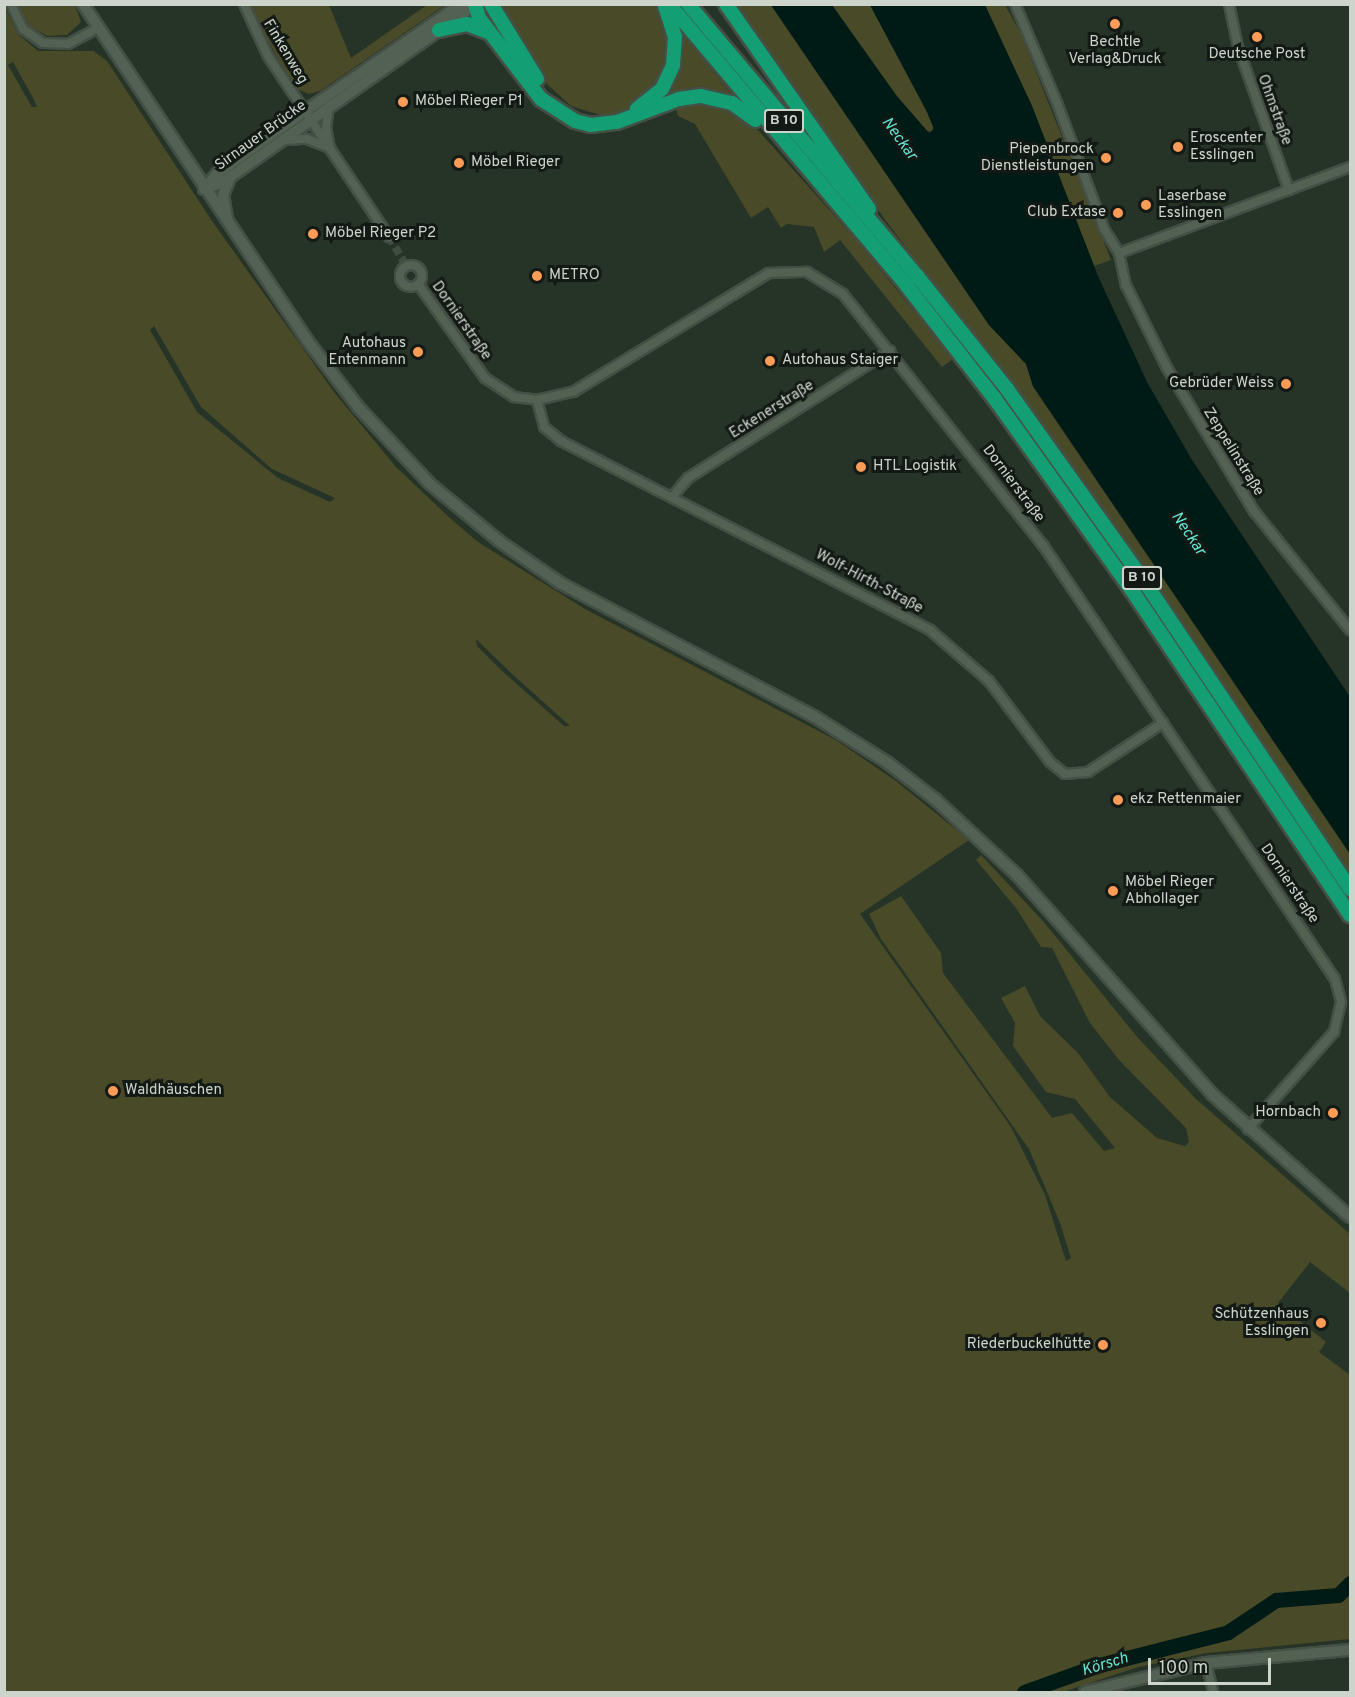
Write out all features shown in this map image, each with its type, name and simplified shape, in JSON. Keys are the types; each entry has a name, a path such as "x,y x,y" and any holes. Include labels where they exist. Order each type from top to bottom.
{"highway":[{"path":"490,4 550,96 571,110 605,118 640,107 666,81 675,46 663,4"},
{"name":"B 10","path":"669,4 783,142 907,286 1035,452 1350,915"},
{"name":"B 10","path":"688,4 884,235 1061,464 1350,889"},
{"path":"726,4 862,196 884,235"},
{"path":"475,5 479,18 541,99 575,121 591,125 617,122 679,99 709,96 740,107 783,142"},
{"path":"439,30 467,24 493,36"}],"main road":[{"path":"83,4 227,223 352,399 444,496 560,583 815,717 911,780 1017,875 1164,1043 1248,1129 1350,1217"},
{"name":"Sirnauer Brücke","path":"204,189 461,4"},
{"name":"Sirnauer Brücke","path":"227,173 280,141 308,115 329,106 475,5"},
{"path":"188,164 204,172 227,173 224,195 227,223"},
{"path":"1085,1692 1206,1663 1350,1650"}],"street":[{"path":"11,4 23,28 43,43 68,44 98,28"},
{"name":"Finkenweg","path":"244,4 265,50 308,115"},
{"name":"Zeppelinstraße","path":"1014,4 1057,102 1104,229 1119,253 1126,285 1212,446 1254,511 1350,630"},
{"name":"Ohmstraße","path":"1228,4 1238,47 1289,190"},
{"path":"329,106 326,127 330,148"},
{"path":"308,115 389,237"},
{"path":"280,141 307,139 330,148"},
{"path":"1119,253 1350,167"},
{"name":"Dornierstraße","path":"418,284 485,378 514,396 537,400 573,392 755,280 781,270 807,272 837,289 890,351 1028,525 1319,953 1339,990 1340,1009 1334,1032 1248,1129"},
{"name":"Eckenerstraße","path":"673,496 688,478 890,351"},
{"name":"Wolf-Hirth-Straße","path":"537,400 543,425 556,437 930,630 989,681 1050,762 1065,774 1088,772 1163,723"},
{"path":"1206,1663 1214,1692"}],"green space":[{"path":"17,5 75,5 81,22 67,35 47,36 29,26"},
{"path":"249,5 329,5 351,58 427,5 445,5 320,91 309,94 299,90 284,70"},
{"path":"498,5 656,5 671,47 663,80 636,107 622,113 600,115 571,106 547,84"},
{"path":"732,5 771,5 989,325 1026,364 1033,387 1350,854 1350,874 1090,489 886,221"},
{"path":"832,5 870,5 922,101 933,126 932,132 924,130 896,95"},
{"path":"985,5 1005,5 1021,34 1111,260 1094,266 1032,106"},
{"path":"5,8 18,34 38,51 93,51 107,61 212,221 334,392 396,467 451,519 478,542 585,609 836,740 896,781 969,840 860,914 1011,1127 1045,1195 1066,1261 1071,1258 1060,1223 1029,1149 881,939 869,914 901,896 941,953 943,973 1052,1118 1072,1113 1104,1151 1115,1148 1075,1099 1046,1092 1013,1046 1015,1023 1001,998 1025,986 1040,1016 1078,1053 1110,1097 1157,1138 1185,1146 1189,1142 1186,1128 1119,1060 1090,1023 1052,948 1041,947 1016,908 976,860 981,855 1043,921 1138,1038 1195,1098 1350,1234 1350,1293 1310,1262 1278,1303 1326,1342 1319,1352 1350,1375 1350,1639 1207,1653 1138,1667 1063,1692 5,1692","holes":["13,62 32,96 37,107 32,107 8,65","154,326 201,407 272,469 335,498 330,502 278,478 197,412 150,330","476,639 570,726 564,726 477,646"]},
{"path":"679,30 736,99 651,106"},
{"path":"683,102 722,103 748,119 858,242 953,359 942,367 840,240 824,252 814,227 787,224 781,228 768,207 751,218 695,124 678,116 675,104"}],"water":[{"name":"Neckar","path":"771,5 832,5 896,95 929,133 934,129 927,112 870,5 985,5 1032,106 1098,276 1147,382 1192,460 1350,697 1350,854 1033,386 1026,364 989,325"}],"waterway":[{"name":"Körsch","path":"1024,1692 1099,1665 1228,1632 1276,1600 1338,1595 1350,1583"}],"tunnel":[{"path":"389,237 406,265"}],"place":[{"name":"Bechtle Verlag&Druck","path":"1115,24"},
{"name":"Deutsche Post","path":"1257,37"},
{"name":"Möbel Rieger P1","path":"403,102"},
{"name":"Eroscenter Esslingen","path":"1178,147"},
{"name":"Piepenbrock Dienstleistungen","path":"1106,158"},
{"name":"Möbel Rieger","path":"459,163"},
{"name":"Laserbase Esslingen","path":"1146,205"},
{"name":"Club Extase","path":"1118,213"},
{"name":"Möbel Rieger P2","path":"313,234"},
{"name":"METRO","path":"537,276"},
{"name":"Autohaus Entenmann","path":"418,352"},
{"name":"Autohaus Staiger","path":"770,361"},
{"name":"Gebrüder Weiss","path":"1286,384"},
{"name":"HTL Logistik","path":"861,467"},
{"name":"ekz Rettenmaier","path":"1118,800"},
{"name":"Möbel Rieger Abhollager","path":"1113,891"},
{"name":"Waldhäuschen","path":"113,1091"},
{"name":"Hornbach","path":"1333,1113"},
{"name":"Schützenhaus Esslingen","path":"1321,1323"},
{"name":"Riederbuckelhütte","path":"1103,1345"}]}
